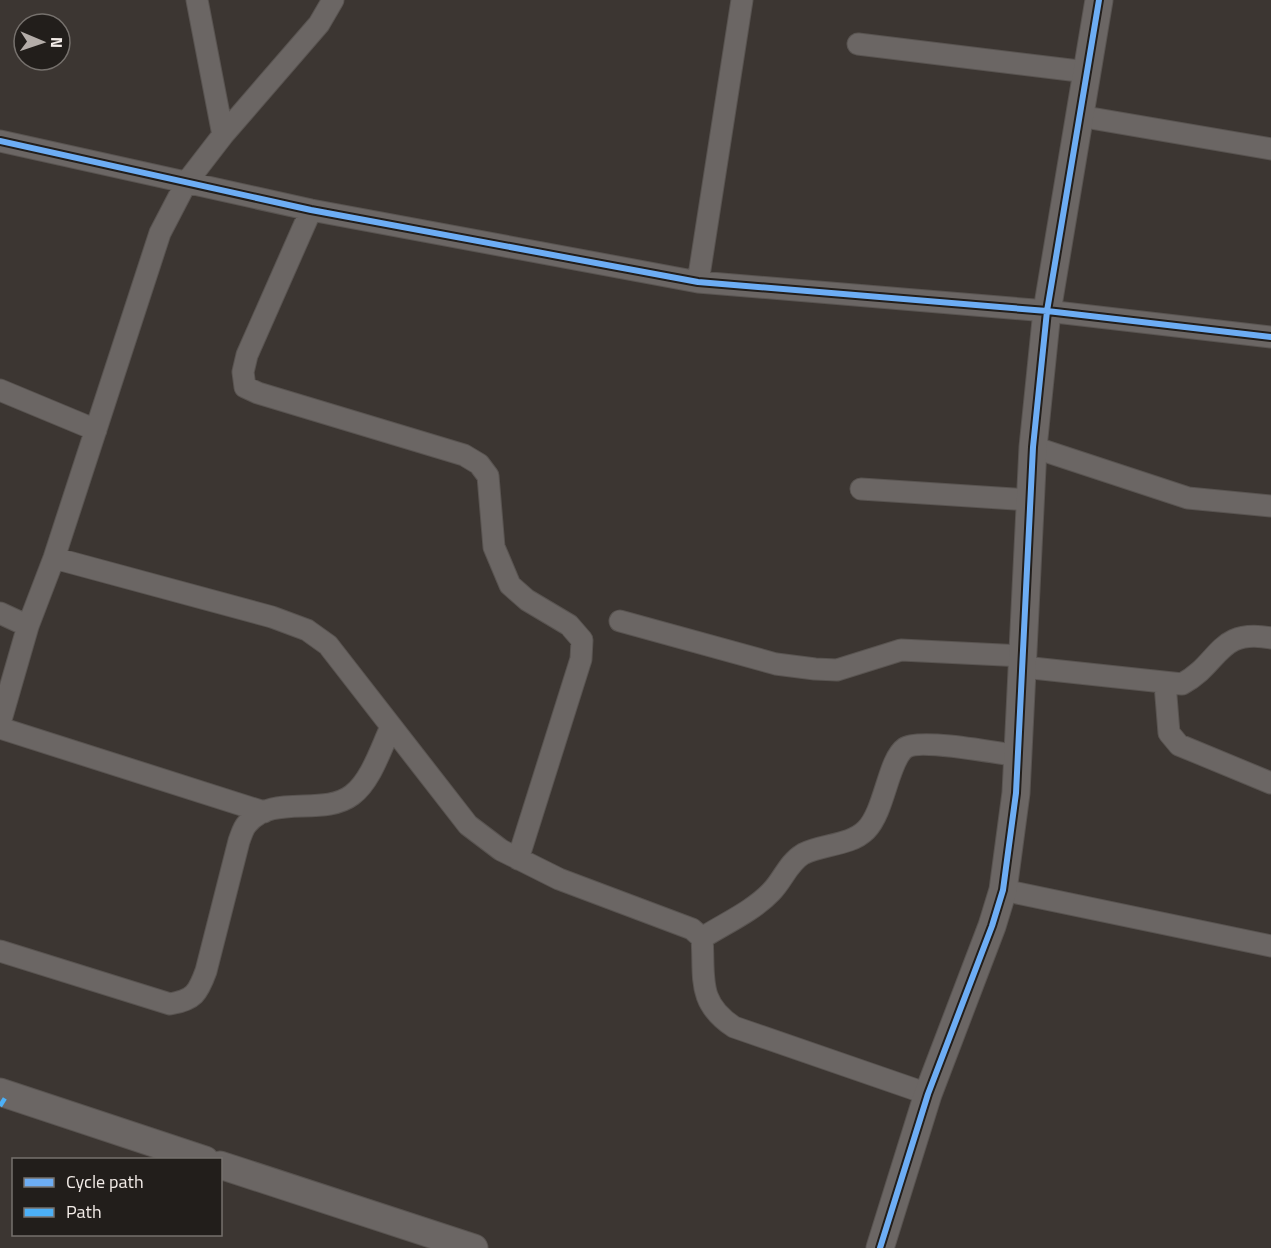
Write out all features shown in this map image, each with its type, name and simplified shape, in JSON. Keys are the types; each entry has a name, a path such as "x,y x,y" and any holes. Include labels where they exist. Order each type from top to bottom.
{"street":[{"path":"197,0 223,135"},
{"path":"0,723 28,626 54,558 160,233 186,183 223,135 319,24 333,0"},
{"path":"698,282 742,0"},
{"path":"880,1248 928,1094 992,926 1003,890 1016,793 1033,447 1047,311 1099,0"},
{"path":"858,44 1086,72"},
{"path":"1079,116 1271,149"},
{"path":"0,141 310,210 698,282 1047,311 1271,336"},
{"path":"310,210 248,356 243,372 245,387 258,393 464,455 478,464 488,476 494,547 510,585 527,600 569,625 582,640 581,659 518,859"},
{"path":"0,390 96,430"},
{"path":"1033,447 1188,498 1271,506"},
{"path":"861,489 1031,500"},
{"path":"54,558 273,617 307,630 328,645 468,825 501,850 559,879 692,929 702,938 707,998 717,1015 734,1027 928,1094"},
{"path":"0,613 28,626"},
{"path":"620,621 776,664 815,669 837,670 901,650 1023,662 1165,684 1182,684 1198,676 1228,642 1242,636 1271,638"},
{"path":"1165,684 1169,733 1179,745 1271,783"},
{"path":"0,729 264,812 336,804 354,794 366,777 392,727"},
{"path":"702,938 769,894 792,861 804,854 852,839 867,830 878,812 896,762 904,748 917,744 933,744 1018,756"},
{"path":"0,951 170,1004 187,1001 199,990 206,971 239,841 247,824 264,812"},
{"path":"1003,890 1271,946"},
{"path":"0,1092 199,1158"},
{"path":"222,1166 474,1248"}],"marked path":[{"path":"0,1106 7,1095"}],"cycle path":[{"path":"880,1248 928,1094 992,926 1003,890 1016,793 1033,447 1047,311 1099,0"},
{"path":"0,141 311,210 698,282 1047,311 1271,337"}]}
